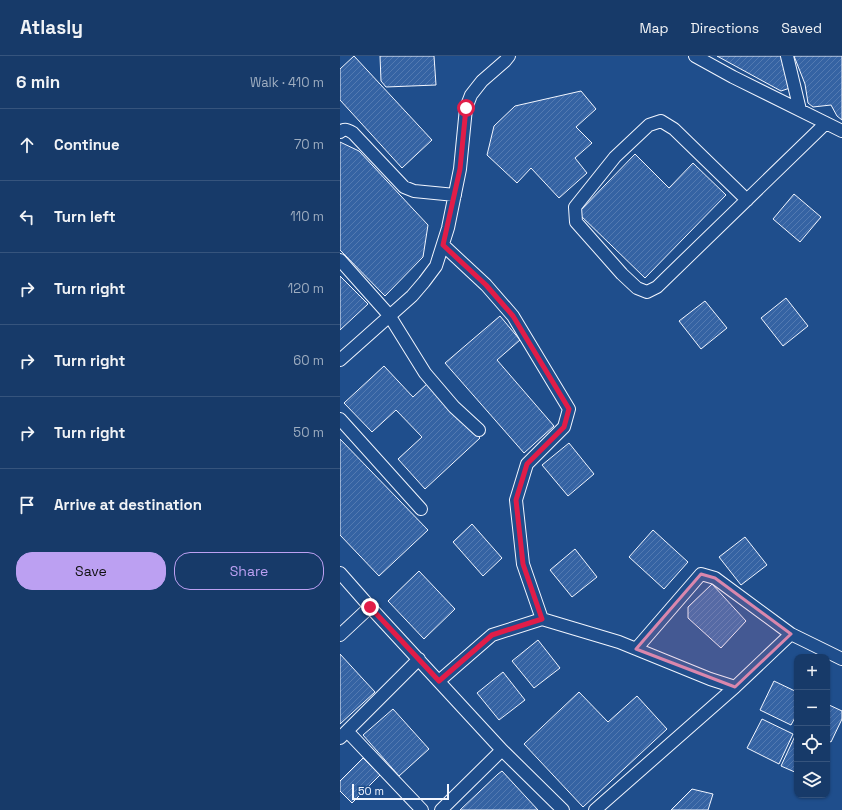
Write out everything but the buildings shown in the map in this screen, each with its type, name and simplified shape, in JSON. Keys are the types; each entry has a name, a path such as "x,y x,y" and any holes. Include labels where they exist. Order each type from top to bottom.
{"street":[{"path":"340,360 424,282 436,266 443,245 460,169 466,108 471,95 482,81 509,56"},
{"path":"695,56 733,77 842,131"},
{"path":"787,56 800,110"},
{"path":"747,200 674,129 661,121 649,125 615,157 575,207 576,222 622,274 637,288 647,292 657,287 747,200 826,123"},
{"path":"340,132 342,130 347,130 353,133 404,187 414,191 455,195"},
{"path":"443,245 486,285 513,316 569,409 564,427 527,464 516,500 523,564 542,619"},
{"path":"340,260 389,316 425,374 454,407 479,430"},
{"path":"340,419 421,509"},
{"path":"340,573 502,750 563,810"},
{"path":"636,649 702,574 715,578 791,634 842,659"},
{"path":"340,635 370,607"},
{"path":"439,681 492,635 542,619 619,642 710,679 735,687"},
{"path":"595,810 735,687 791,634"},
{"path":"419,659 343,734 422,810"},
{"path":"441,810 502,750"}],"highlighted area":[{"path":"701,574 715,578 791,634 735,687 636,649"}],"route":[{"path":"370,607 439,681 492,635 542,619 523,564 516,500 527,464 564,427 569,409 513,316 486,285 443,245 460,169 466,108"}]}
